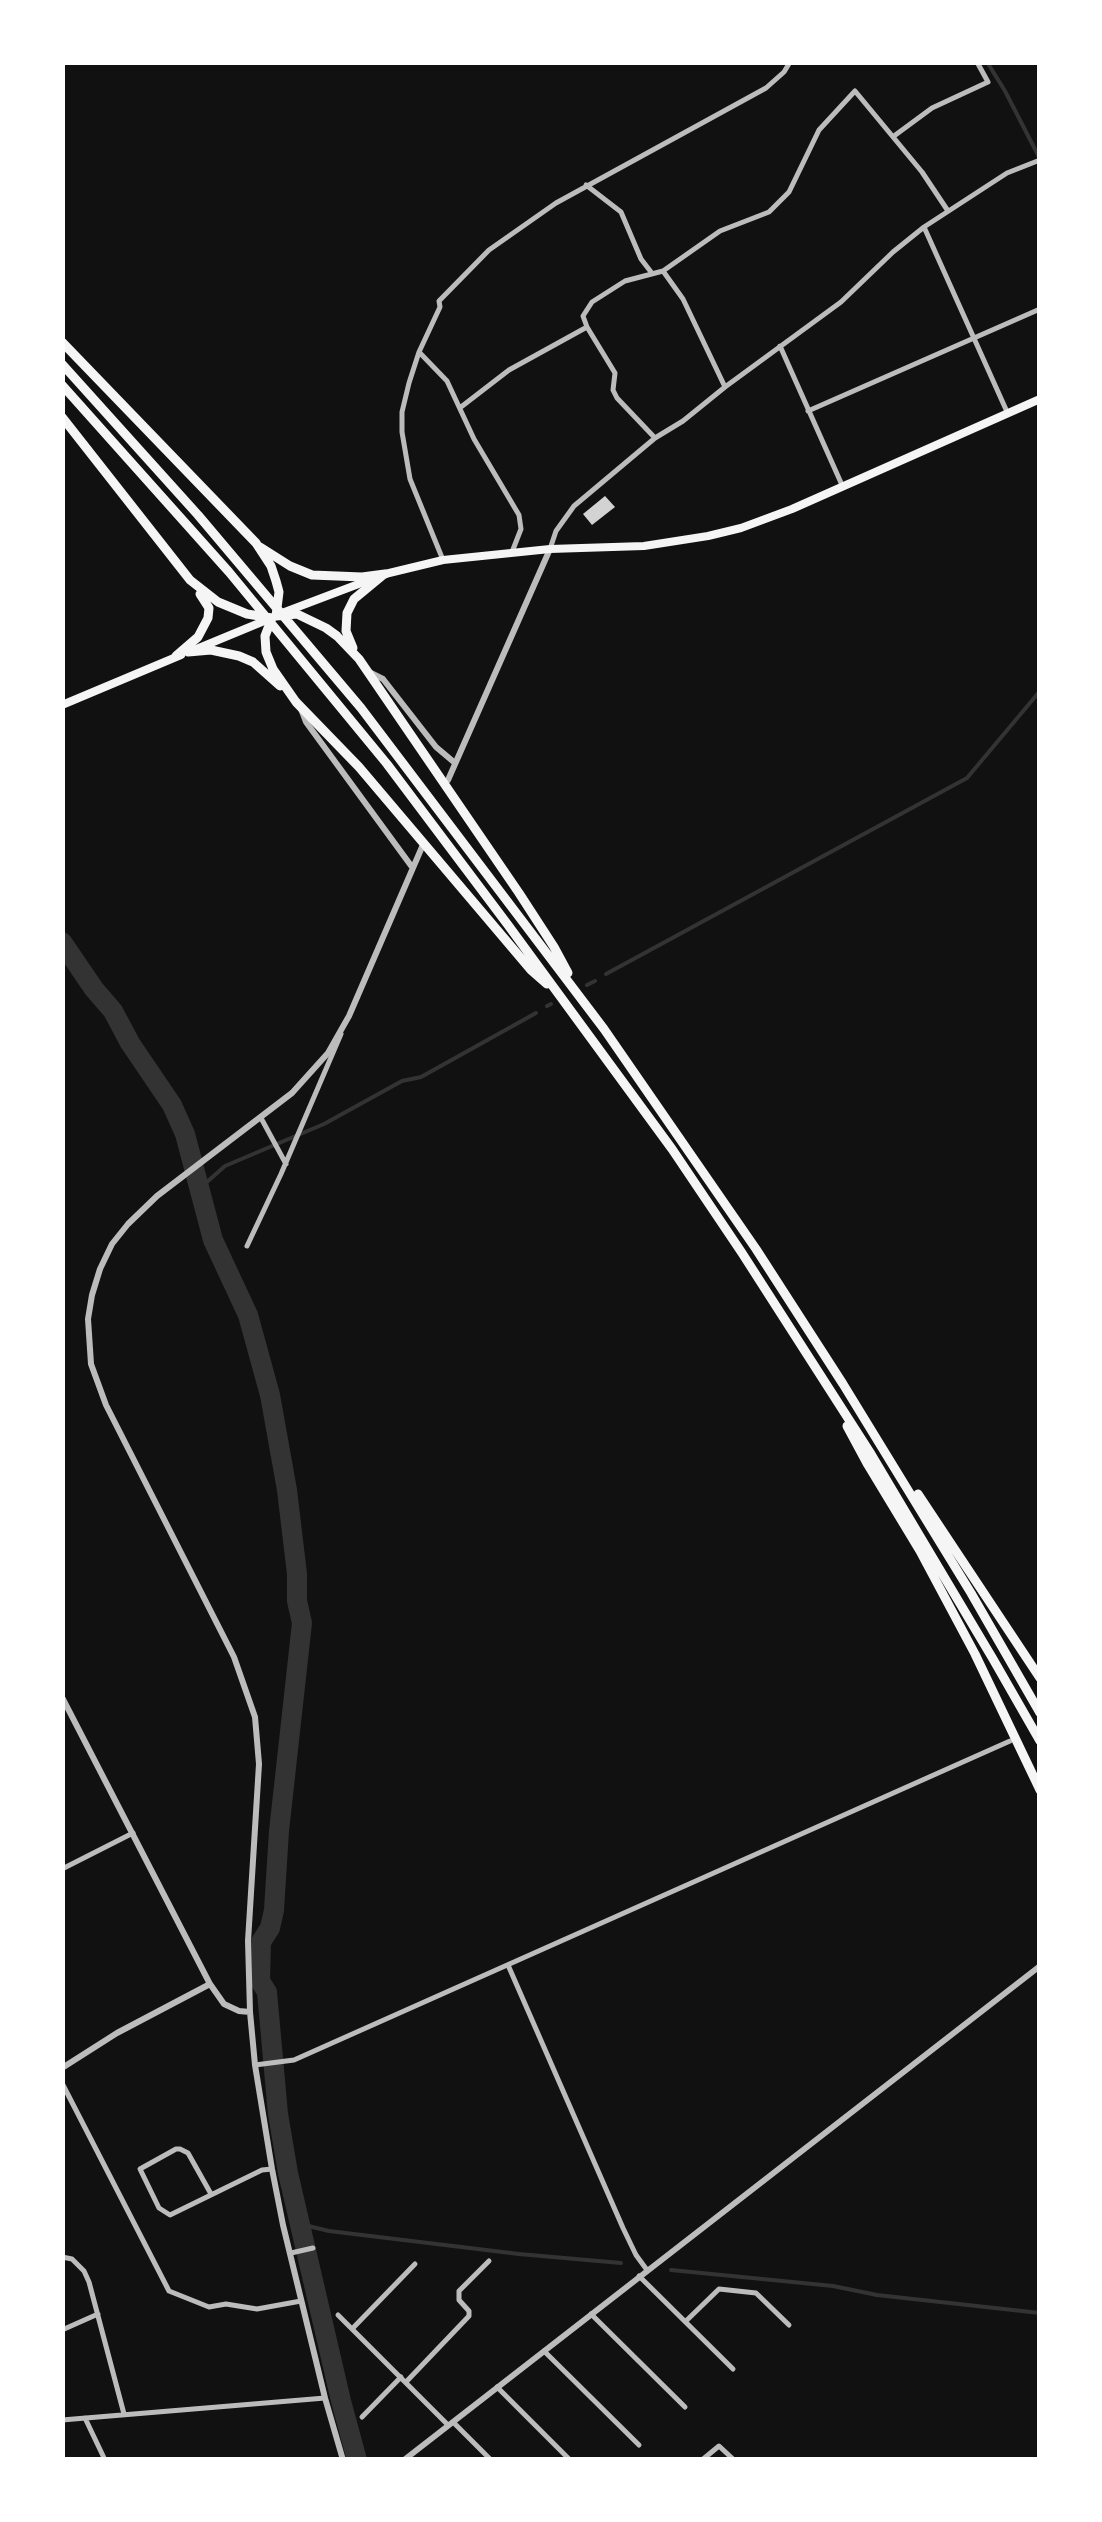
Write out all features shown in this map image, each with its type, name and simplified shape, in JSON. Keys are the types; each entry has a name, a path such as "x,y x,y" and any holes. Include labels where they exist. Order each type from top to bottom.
{"highway":[{"path":"62,342 256,544 271,566 279,592 265,636 269,661 298,704"},
{"path":"62,364 242,567 394,750 584,1001 756,1248 962,1578 1040,1713"},
{"path":"62,386 230,572 387,764 672,1149 906,1512 1040,1742"},
{"path":"62,417 208,608 208,618 198,637 176,656"},
{"path":"256,544 312,575 385,574"},
{"path":"358,659 346,630 346,613 359,594 385,574"},
{"path":"190,580 230,608 274,617 297,614 337,636 368,672 554,946 584,1001"},
{"path":"188,652 211,650 240,656 261,669 359,767 531,970 561,996"},
{"path":"812,1361 966,1637 1040,1790"},
{"path":"843,1384 1040,1678"}],"main road":[{"path":"62,705 385,574 443,560 550,549 644,546 740,528 792,509 1040,399"}],"street":[{"path":"443,560 405,462 402,412 418,352 439,301 489,250 556,203 766,88 790,62"},
{"path":"894,136 932,108 988,82 977,62"},
{"path":"655,438 613,390 615,374 586,327 584,316 592,302 625,281 663,272 720,231 768,212 789,192 819,130 854,90 922,172 948,211"},
{"path":"448,780 556,532 574,506 655,438 841,302 924,227 1007,173 1040,160"},
{"path":"586,185 616,205 641,259 652,273"},
{"path":"924,227 1008,414"},
{"path":"663,272 682,299 725,387"},
{"path":"808,411 1040,308"},
{"path":"461,407 509,370 586,327"},
{"path":"780,346 843,486"},
{"path":"418,352 447,380 474,439 522,523 512,552"},
{"path":"368,672 383,679 436,748 455,763"},
{"path":"298,704 306,722 412,866"},
{"path":"247,1246 422,848"},
{"path":"343,2460 301,2301 272,2169 255,2065 248,1940 258,1764 255,1717 234,1656 106,1405 91,1364 88,1330 95,1282 112,1244 135,1217 261,1118 312,1072 349,1016"},
{"path":"261,1118 286,1164"},
{"path":"62,1697 210,1984 224,2004 250,2012"},
{"path":"255,2065 294,2060 1010,1741"},
{"path":"62,1869 133,1833"},
{"path":"508,1965 623,2228 648,2270"},
{"path":"404,2460 1040,1966"},
{"path":"62,2068 117,2033 210,1984"},
{"path":"62,2083 168,2291 209,2307 226,2304 257,2309 301,2301"},
{"path":"211,2194 184,2151 176,2150 140,2169 166,2214 272,2169"},
{"path":"293,2253 314,2248"},
{"path":"62,2256 72,2259 84,2272 124,2414"},
{"path":"362,2417 469,2316 459,2292 489,2260"},
{"path":"352,2329 415,2264"},
{"path":"639,2276 733,2369"},
{"path":"686,2322 719,2289 756,2292 788,2324"},
{"path":"62,2330 98,2314"},
{"path":"591,2314 685,2408"},
{"path":"338,2316 490,2460"},
{"path":"544,2351 639,2445"},
{"path":"498,2387 570,2460"},
{"path":"62,2420 325,2398"},
{"path":"85,2418 105,2460"},
{"path":"702,2460 720,2446 734,2460"}],"building":[{"path":"605,496 615,507 592,525 583,514"}],"waterway":[{"path":"987,62 1040,159"},
{"path":"606,974 967,778 1040,691"},
{"path":"62,942 113,1011 172,1105 185,1134 213,1240 248,1315 270,1395 287,1490 302,1623 274,1910 270,1928 261,1942 260,1981 267,1992 278,2114 288,2173 357,2460"},
{"path":"587,985 595,981"},
{"path":"547,1006 551,1004"},
{"path":"199,1189 225,1166 324,1124 402,1081 421,1077 536,1013"},
{"path":"300,2224 329,2231 621,2263"},
{"path":"671,2270 1040,2313"}]}
